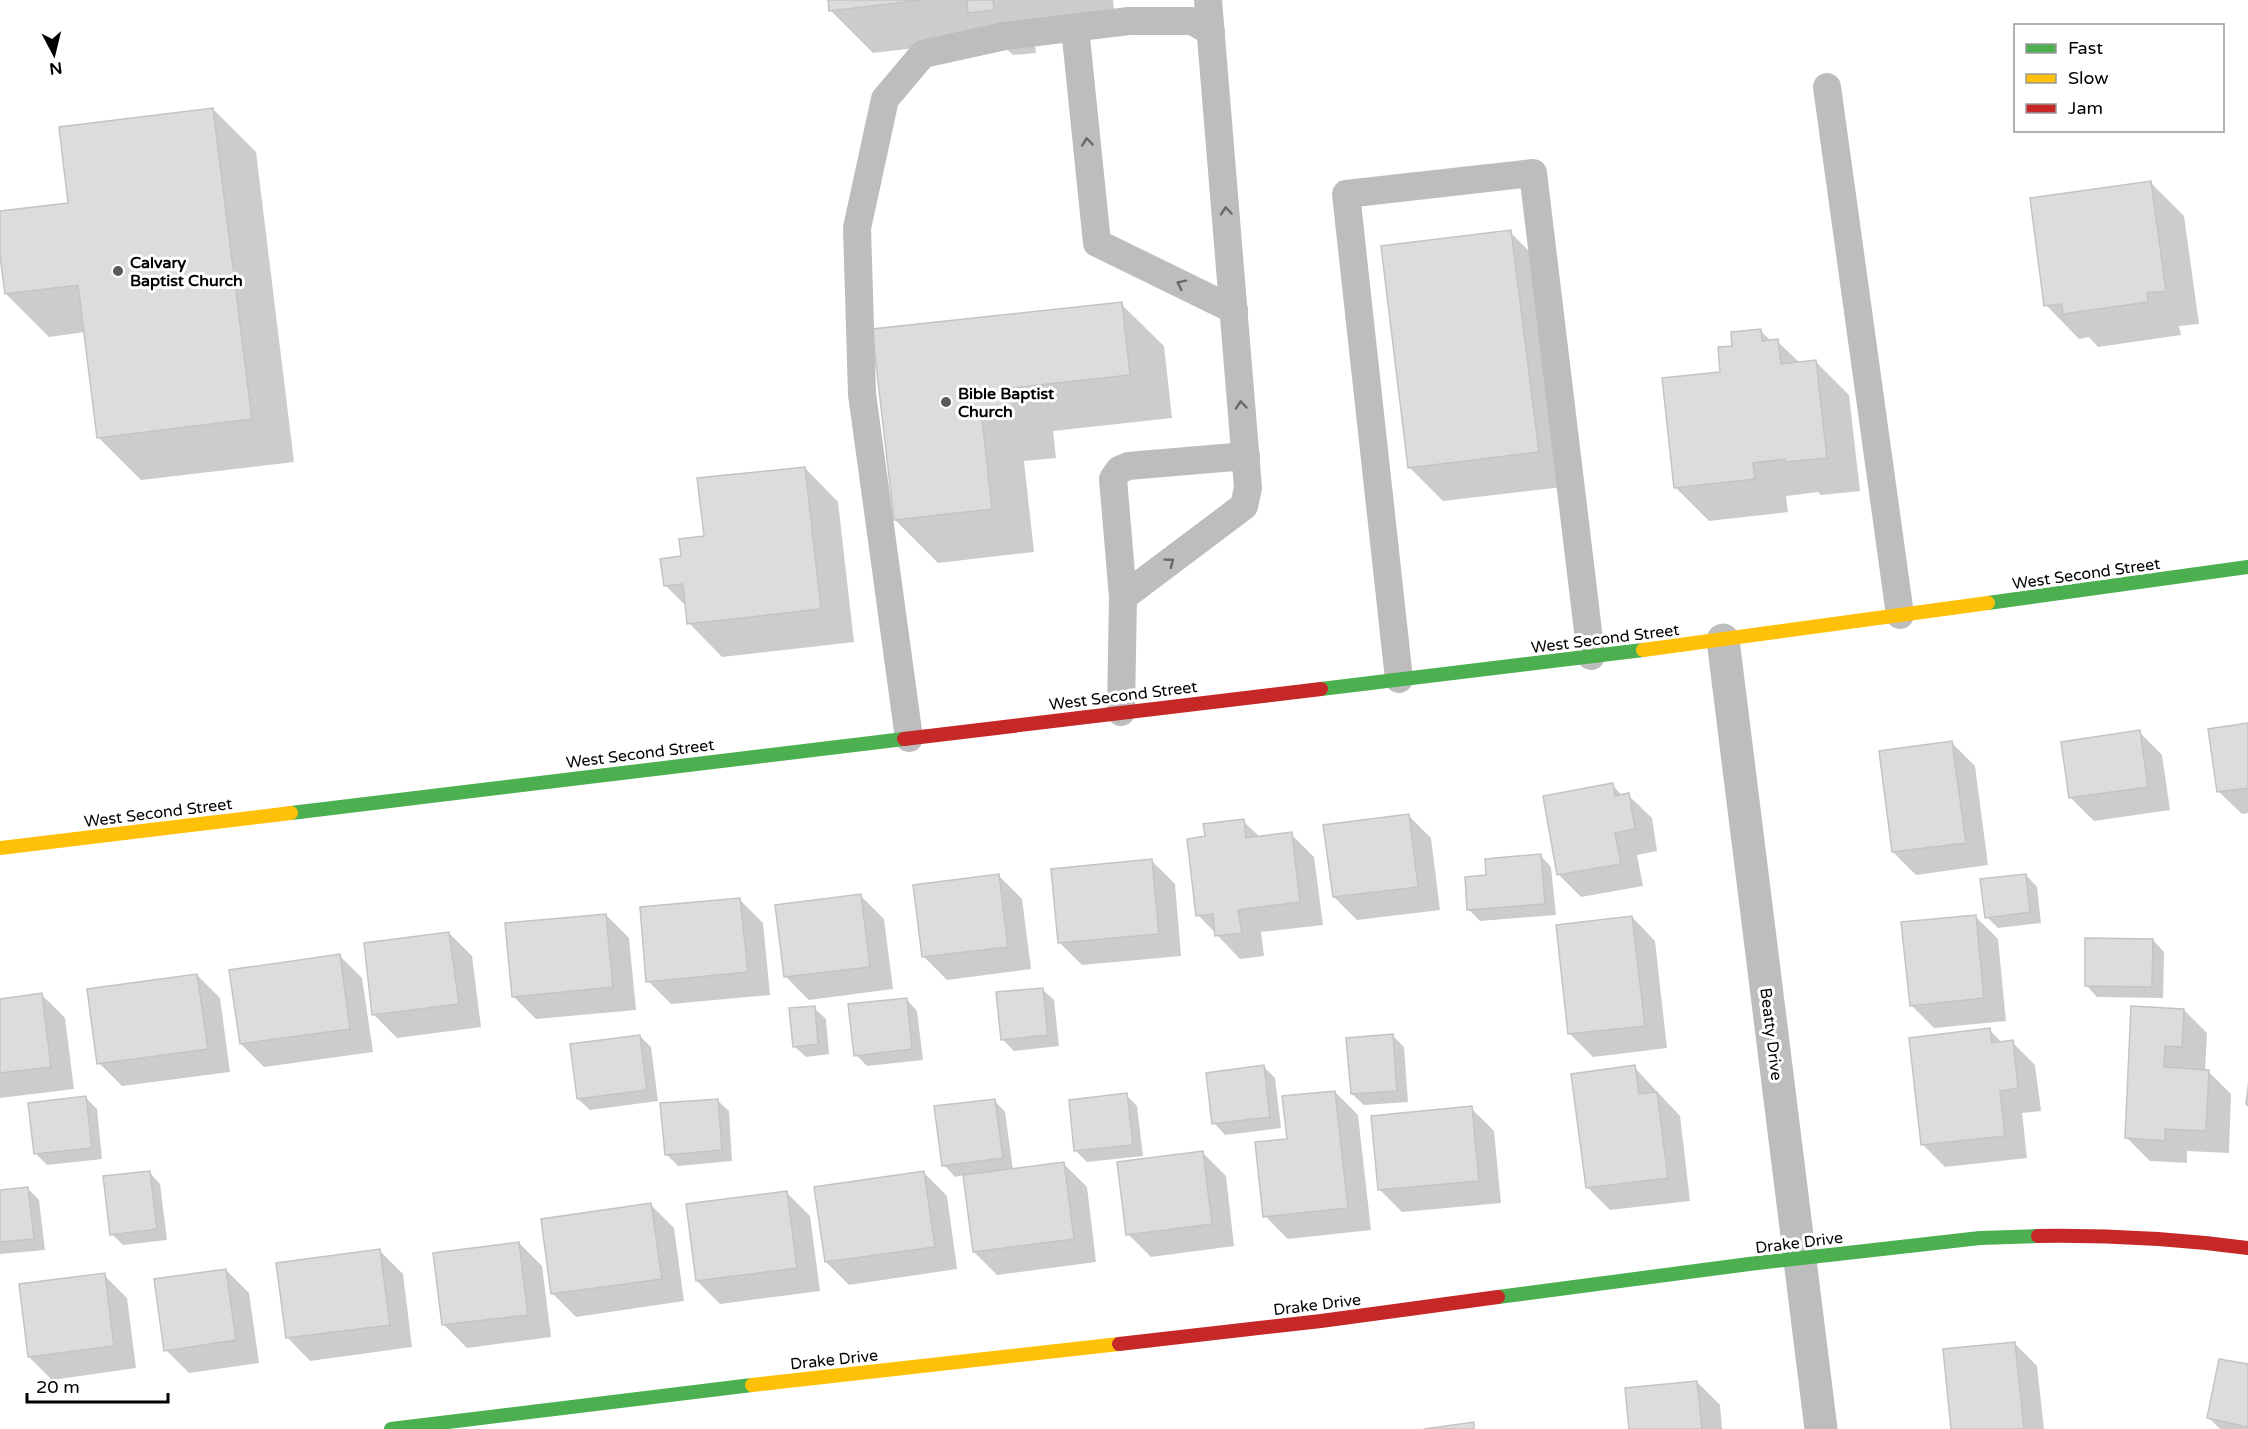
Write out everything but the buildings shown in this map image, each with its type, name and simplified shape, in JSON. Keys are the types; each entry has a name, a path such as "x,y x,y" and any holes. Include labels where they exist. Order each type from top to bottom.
{"main road":[{"name":"West Second Street","path":"0,848 1723,640 2248,567"},
{"name":"Drake Drive","path":"391,1429 605,1402 1321,1321 1800,1258 1980,1238 2091,1235 2201,1242 2248,1248"}],"street":[{"name":"Beatty Drive","path":"1723,640 1821,1429"}],"lane":[{"path":"1123,597 1244,506 1248,488 1208,0"},
{"path":"909,738 862,394 857,228 885,99 923,54 1005,36 1074,28 1128,11 1192,21 1211,32"},
{"path":"1074,28 1097,243 1234,310"},
{"path":"1827,87 1900,615"},
{"path":"1399,679 1346,194 1533,173 1591,656"},
{"path":"1121,712 1123,597 1113,478 1119,470 1128,466 1246,456"}],"traffic: fast":[{"path":"1988,603 2248,567"},
{"path":"1321,689 1643,650"},
{"path":"291,813 904,739"},
{"path":"1498,1297 1749,1264 1980,1238 2038,1236"},
{"path":"391,1429 752,1385"}],"traffic: slow":[{"path":"1643,650 1988,603"},
{"path":"0,848 291,813"},
{"path":"752,1385 1119,1344"}],"traffic: jam":[{"path":"904,739 1321,689"},
{"path":"2038,1236 2143,1238 2248,1248"},
{"path":"1119,1344 1321,1321 1498,1297"}],"place":[{"name":"Calvary Baptist Church","path":"118,271"},
{"name":"Bible Baptist Church","path":"946,402"}]}
